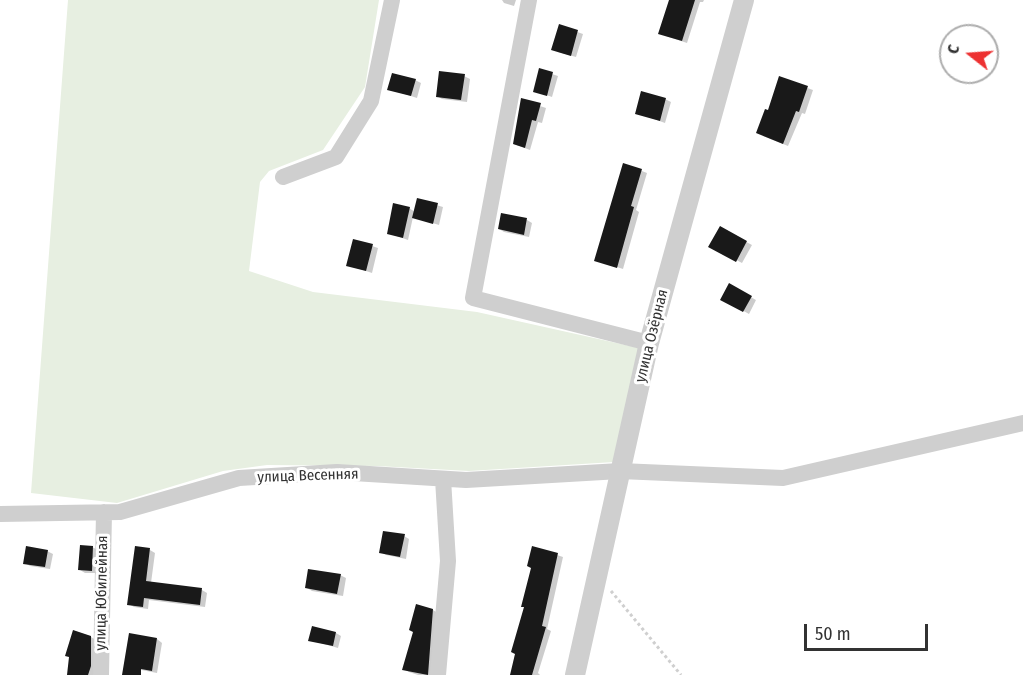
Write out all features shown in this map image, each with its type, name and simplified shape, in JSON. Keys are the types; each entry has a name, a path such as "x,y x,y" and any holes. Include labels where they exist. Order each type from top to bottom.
{"street":[{"path":"283,177 336,157 371,101 392,0"},
{"path":"529,0 473,298 649,344"},
{"name":"улица Озёрная","path":"575,675 649,344 744,0"},
{"name":"улица Весенняя","path":"0,514 120,512 239,478 337,472 466,480 620,471 783,478 1023,423"},
{"path":"438,675 448,561 443,479"},
{"name":"улица Юбилейная","path":"101,675 104,512"}],"path":[{"path":"597,574 681,675"}],"shaded area":[{"path":"68,0 379,0 365,87 323,150 269,171 260,182 249,271 313,292 477,312 639,348 614,462 469,471 377,466 267,465 223,471 117,503 31,493"}],"building":[{"path":"669,0 695,0 682,41 658,34"},
{"path":"559,24 578,30 571,56 551,50"},
{"path":"539,68 553,72 547,96 533,92"},
{"path":"439,71 465,74 461,100 436,97"},
{"path":"392,73 416,79 411,96 387,90"},
{"path":"779,76 808,86 799,112 796,111 783,144 756,133 765,109 768,110"},
{"path":"641,91 666,98 660,121 635,114"},
{"path":"521,98 541,103 536,121 532,120 525,148 513,144"},
{"path":"623,163 642,169 617,268 594,261"},
{"path":"417,198 438,203 433,224 412,218"},
{"path":"393,203 410,207 403,238 387,234"},
{"path":"501,213 527,218 524,235 498,229"},
{"path":"720,226 747,241 736,262 708,247"},
{"path":"353,239 373,244 366,271 346,266"},
{"path":"729,283 752,296 743,312 720,300"},
{"path":"383,531 405,534 400,557 379,553"},
{"path":"80,545 93,546 92,571 78,570"},
{"path":"26,546 48,550 45,567 23,564"},
{"path":"135,546 150,548 146,581 202,588 200,605 144,598 143,607 127,605"},
{"path":"532,546 558,553 542,626 546,627 532,675 510,675 515,654 511,652 524,607 521,607 531,568 527,566"},
{"path":"308,569 341,574 337,594 305,588"},
{"path":"416,604 433,609 428,675 402,670 413,632 409,630"},
{"path":"312,626 336,632 333,646 308,641"},
{"path":"73,630 91,636 91,666 88,675 67,675 69,657 65,656"},
{"path":"129,633 157,638 152,671 141,669 141,675 122,675"}]}
